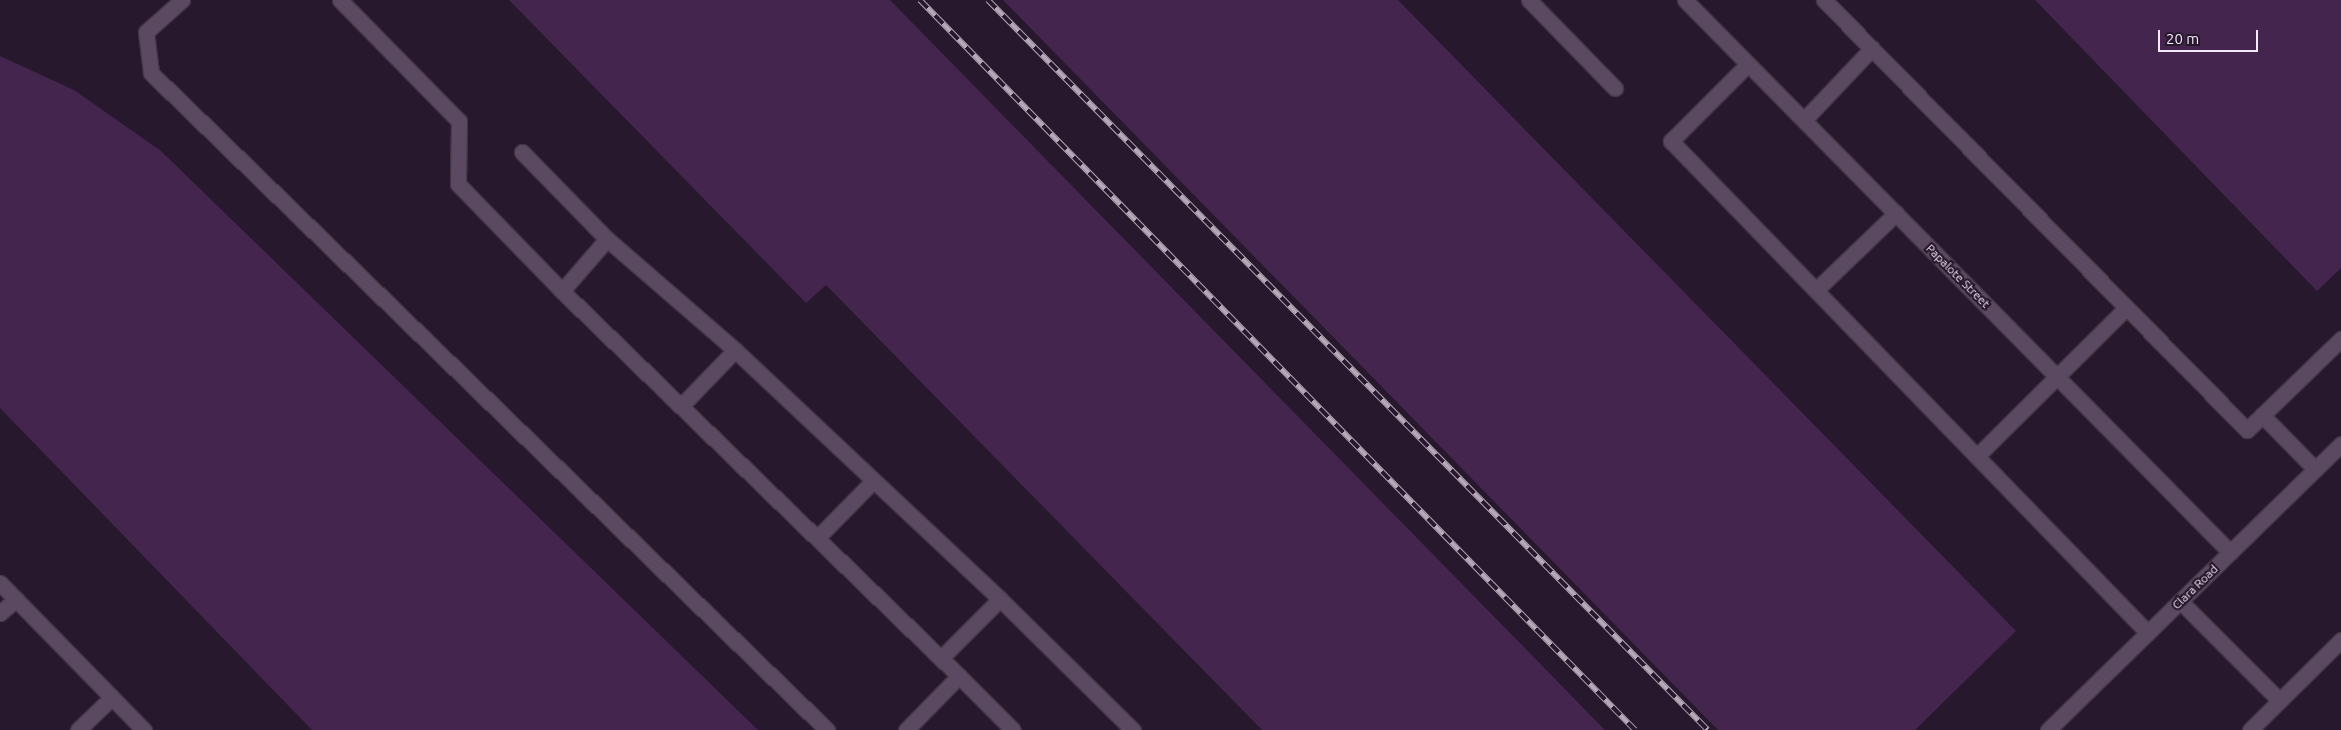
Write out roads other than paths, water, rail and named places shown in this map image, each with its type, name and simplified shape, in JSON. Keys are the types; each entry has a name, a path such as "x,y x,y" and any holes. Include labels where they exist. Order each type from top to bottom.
{"street":[{"path":"182,0 146,32 151,73 827,730"},
{"path":"340,0 458,121 458,184 562,291 1013,730"},
{"path":"1529,0 1615,88"},
{"name":"Papalote Street","path":"1685,0 2230,552"},
{"path":"1824,0 2246,430 2341,338"},
{"path":"1804,120 1872,48"},
{"path":"1748,64 1671,141 2148,633"},
{"path":"522,152 607,239 735,350 1000,598 1133,730"},
{"path":"1816,290 1896,213"},
{"path":"562,291 607,239"},
{"path":"1977,456 2126,308"},
{"path":"681,406 735,350"},
{"path":"2262,415 2315,469"},
{"name":"Clara Road","path":"2048,730 2341,444"},
{"path":"817,538 874,481"},
{"path":"0,583 144,730"},
{"path":"941,658 1000,598"},
{"path":"0,614 16,599"},
{"path":"2180,601 2280,701"},
{"path":"2250,730 2341,640"},
{"path":"906,730 959,676"},
{"path":"78,730 112,697"}],"railway":[{"path":"920,0 1635,730"},
{"path":"988,0 1708,730"}]}
